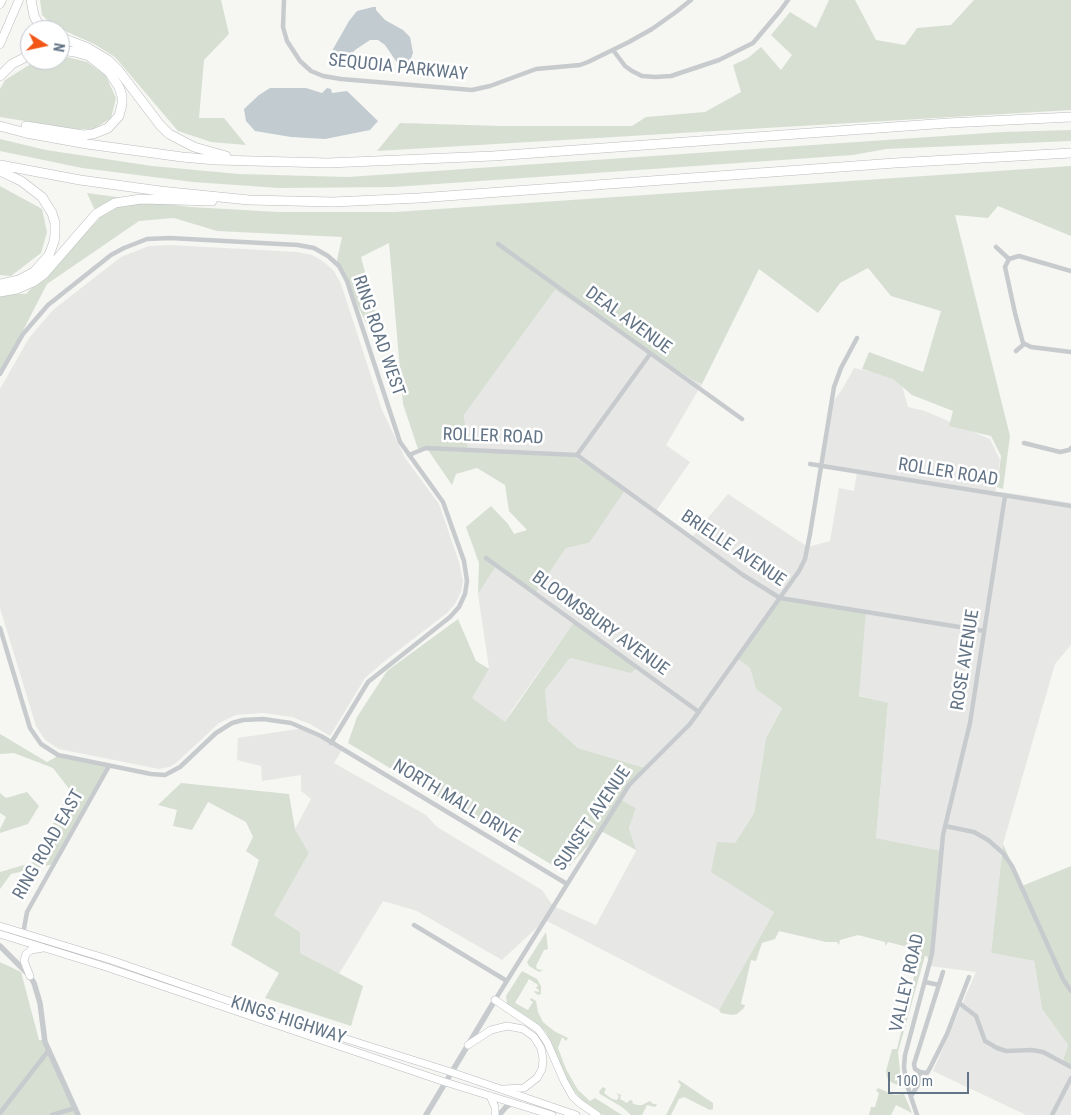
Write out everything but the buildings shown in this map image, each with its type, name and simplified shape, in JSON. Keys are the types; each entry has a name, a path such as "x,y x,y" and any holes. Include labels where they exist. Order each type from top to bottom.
{"highway":[{"path":"0,4 2,0"},
{"path":"0,44 19,0"},
{"path":"32,0 36,20"},
{"path":"70,42 88,48 108,60 119,71 160,125 174,137 194,147 240,160"},
{"path":"0,124 82,135 98,133 113,125 119,116 122,104 121,91 114,77 88,56 70,51"},
{"path":"0,76 12,64 20,60"},
{"path":"0,124 54,138 136,152 216,160 354,162 494,156 929,124 1071,117"},
{"path":"0,165 124,187 249,200 333,202 402,199 885,163 1071,153"},
{"path":"0,171 20,181 42,197 52,213 56,234 49,255 34,272 19,280 0,284"},
{"path":"0,292 17,289 33,282 44,274 96,214 115,203 141,199 231,202 249,200"}],"main road":[{"name":"KINGS HIGHWAY","path":"0,926 45,947 445,1082 552,1115"},
{"name":"KINGS HIGHWAY","path":"0,934 22,936 102,957 342,1039 450,1072 576,1115"},
{"path":"30,976 24,961 26,954 31,950 45,947"},
{"path":"495,1000 538,1029 547,1042 564,1082 573,1097 597,1115"},
{"path":"468,1045 491,1030 507,1026 523,1029 536,1040 541,1048 543,1059 542,1069 537,1078 533,1083 524,1088 501,1089"},
{"path":"490,1096 495,1107 494,1115"}],"street":[{"name":"SEQUOIA PARKWAY","path":"284,0 283,27 293,53 311,71 323,76 341,79 461,89 480,89 536,69 580,65 652,29 690,0"},
{"path":"613,50 624,66 637,74 655,77 671,76 719,60 753,43 788,0"},
{"name":"RING ROAD WEST","path":"0,374 23,334 48,305 111,254 147,240 170,238 314,248 328,256 339,266 348,281 400,442 443,502 466,570 467,581 465,594 459,607 450,617 368,682 331,743"},
{"name":"DEAL AVENUE","path":"498,244 742,419"},
{"path":"996,248 1009,260"},
{"path":"1071,271 1019,256 1009,260 1005,269 1020,338 1024,344 1031,347 1071,352"},
{"name":"SUNSET AVENUE","path":"426,1115 450,1072 629,785 674,742 699,712 799,571 805,559 834,387 841,368 857,338"},
{"path":"1016,351 1024,344"},
{"path":"577,455 650,354"},
{"path":"1024,443 1060,452 1071,448"},
{"name":"ROLLER ROAD","path":"409,455 426,448 577,455"},
{"name":"BRIELLE AVENUE","path":"577,455 743,575 780,598 984,631"},
{"name":"ROLLER ROAD","path":"810,464 1071,506"},
{"name":"ROSE AVENUE","path":"945,826 970,723 1005,496"},
{"name":"BLOOMSBURY AVENUE","path":"486,558 699,712"},
{"path":"0,628 30,728 38,741 46,749 58,755 151,774 165,775 180,767 222,728 243,720 263,719 291,723 308,729 331,743"},
{"name":"NORTH MALL DRIVE","path":"331,743 567,884"},
{"name":"RING ROAD EAST","path":"22,936 27,912 109,766"},
{"path":"945,826 969,830 982,836 997,846 1008,860 1063,979 1071,991"},
{"name":"VALLEY ROAD","path":"918,1115 906,1082 904,1067 911,1029 932,954 941,848 945,826"},
{"path":"414,925 506,982"},
{"path":"0,946 30,976 38,996 45,1042 78,1115"},
{"path":"943,972 914,1064 915,1069 920,1072 927,1073 930,1068 947,1034 969,978"},
{"path":"925,982 939,985"},
{"path":"959,1003 978,1018 985,1041 997,1048 1006,1051 1032,1050 1043,1052 1071,1067"},
{"path":"911,1029 924,1033"},
{"path":"0,1113 49,1050"},
{"path":"911,1096 918,1085 920,1072"},
{"path":"1052,1115 1071,1078"},
{"path":"499,1115 512,1103"},
{"path":"52,1115 75,1108"}],"shaded area":[{"path":"40,0 221,0 229,34 204,60 199,118 224,118 246,145 211,142 178,131 115,57 94,44 70,33 70,20 47,20 42,15"},
{"path":"829,0 855,0 876,40 905,45 917,28 951,25 974,0 1071,0 1071,110 377,151 400,123 502,126 632,126 646,117 705,112 741,92 733,65 748,58 761,47 781,70 792,55 771,35 790,12 816,28"},
{"path":"376,7 376,10 385,20 403,30 410,37 413,53 409,64 402,67 385,45 378,40 370,40 355,50 343,65 336,64 334,67 332,66 328,58 349,21 357,11"},
{"path":"70,58 87,62 106,76 116,98 111,118 94,129 74,129 0,117 0,89 5,80 21,70 70,70"},
{"path":"270,88 306,88 322,93 327,88 331,89 332,93 347,91 378,121 370,130 325,139 291,137 255,131 246,121 244,109"},
{"path":"1071,130 1071,141 886,149 853,155 394,187 279,188 193,182 82,168 0,151 0,139 46,150 152,166 239,174 348,177 1002,132"},
{"path":"1071,166 1071,236 998,206 988,218 955,215 1010,436 1003,489 997,487 1001,456 991,436 949,426 953,411 912,395 893,379 862,369 869,352 923,372 941,311 891,296 868,268 840,283 818,313 759,269 702,384 555,290 464,415 468,449 571,455 625,490 589,543 566,548 535,594 497,565 478,594 479,563 466,527 491,506 508,524 514,534 527,530 509,511 505,485 477,468 456,474 452,485 428,450 418,449 403,404 389,243 361,257 376,314 368,327 337,260 342,237 217,231 174,218 139,221 47,284 0,375 0,293 26,294 99,219 87,193 190,207 279,212 395,212"},
{"path":"0,186 42,209 47,232 41,253 11,276 0,275"},
{"path":"170,245 297,252 312,255 334,271 341,284 382,410 405,458 439,504 459,562 463,581 461,592 455,604 447,613 365,678 330,736 310,724 292,717 263,713 236,715 219,723 176,763 159,769 59,749 45,740 36,726 0,608 0,389 29,338 53,310 121,257 149,246"},
{"path":"555,290 702,384 666,445 690,462 656,511 692,537 728,494 808,547 830,541 839,488 854,491 857,472 821,467 830,406 854,368 900,379 908,407 925,411 990,439 1000,460 995,493 1003,492 1071,503 1071,645 1055,664 1003,844 991,953 1034,961 1042,1009 1068,1045 1063,1060 1071,1067 1071,1115 1026,1115 933,1071 976,972 930,966 942,851 876,838 888,704 738,659 750,668 756,689 782,707 766,738 754,813 735,843 774,912 719,1010 545,920 502,960 417,911 383,901 339,974 300,953 300,932 274,915 309,853 295,829 311,799 301,791 301,775 262,781 261,766 237,760 238,738 304,728 342,750 334,763 426,815 437,827 542,890 553,906 596,925 636,851 629,828 636,808 620,799 645,768 578,748 548,721 545,690 570,658 631,672 574,622 512,710 505,723 471,698 489,668 478,594 497,565 535,594 566,548 589,543 468,449 464,415"},
{"path":"779,600 866,611 859,696 888,703 876,838 942,851 930,966 927,956 925,956 898,1052 901,1081 897,1085 889,1081 886,1071 892,1049 897,1049 919,955 915,954 915,949 888,942 885,946 885,942 858,935 840,940 839,945 837,942 826,942 779,931 775,939 762,943 756,961 751,960 741,1004 745,1005 744,1008 737,1014 732,1015 721,1013 719,1010 774,912 711,872 717,842 735,843 754,813 766,738 782,708 756,689 750,668 738,659"},
{"path":"458,619 476,661 489,669 472,698 505,722 574,622 638,667 631,673 570,658 545,690 548,721 578,748 645,768 620,799 636,808 629,828 636,850 601,831 564,872 348,743 357,717 387,671"},
{"path":"0,734 47,762 60,755 110,765 54,864 11,874 0,889 0,872 34,862 70,790 53,768 14,753 0,754"},
{"path":"181,783 289,794 295,829 309,853 274,915 300,932 300,953 363,986 351,1026 265,998 279,973 231,945 259,860 246,851 253,837 246,822 208,802 192,830 173,826 177,810 158,805"},
{"path":"27,792 39,806 28,824 0,833 6,817 0,813 0,793 6,798"},
{"path":"1003,844 1022,886 1071,866 1071,1067 1063,1060 1068,1045 1042,1009 1034,961 991,953"},
{"path":"546,932 548,949 544,950 536,966 537,969 543,970 539,972 529,966 527,962"},
{"path":"0,962 21,972 39,1040 45,1040 75,1115 0,1115"},
{"path":"522,971 537,979 541,986 541,994 538,995 534,992 539,992 536,988 538,985 529,979 515,1003 528,1010 533,1002 530,1000 531,998 536,1001 538,1012 543,1022 554,1031 568,1038 566,1041 562,1037 558,1048 566,1069 578,1090 590,1101 595,1098 622,1115 603,1115 581,1100 568,1082 546,1032 535,1022 507,1004 506,996"},
{"path":"679,1080 713,1103 713,1109 710,1110 684,1097 679,1099 671,1115 666,1115 681,1085 678,1082"},
{"path":"603,1087 606,1089 604,1093 612,1099 617,1100 619,1096 616,1093 621,1095 620,1099 627,1103 630,1100 637,1105 650,1101 653,1104 657,1104 655,1107 647,1105 642,1115 631,1115 622,1107 600,1094 599,1091"},
{"path":"878,1088 894,1095 904,1094 912,1113 896,1105 891,1115 869,1115 871,1107 875,1107 879,1093 876,1091"}]}
